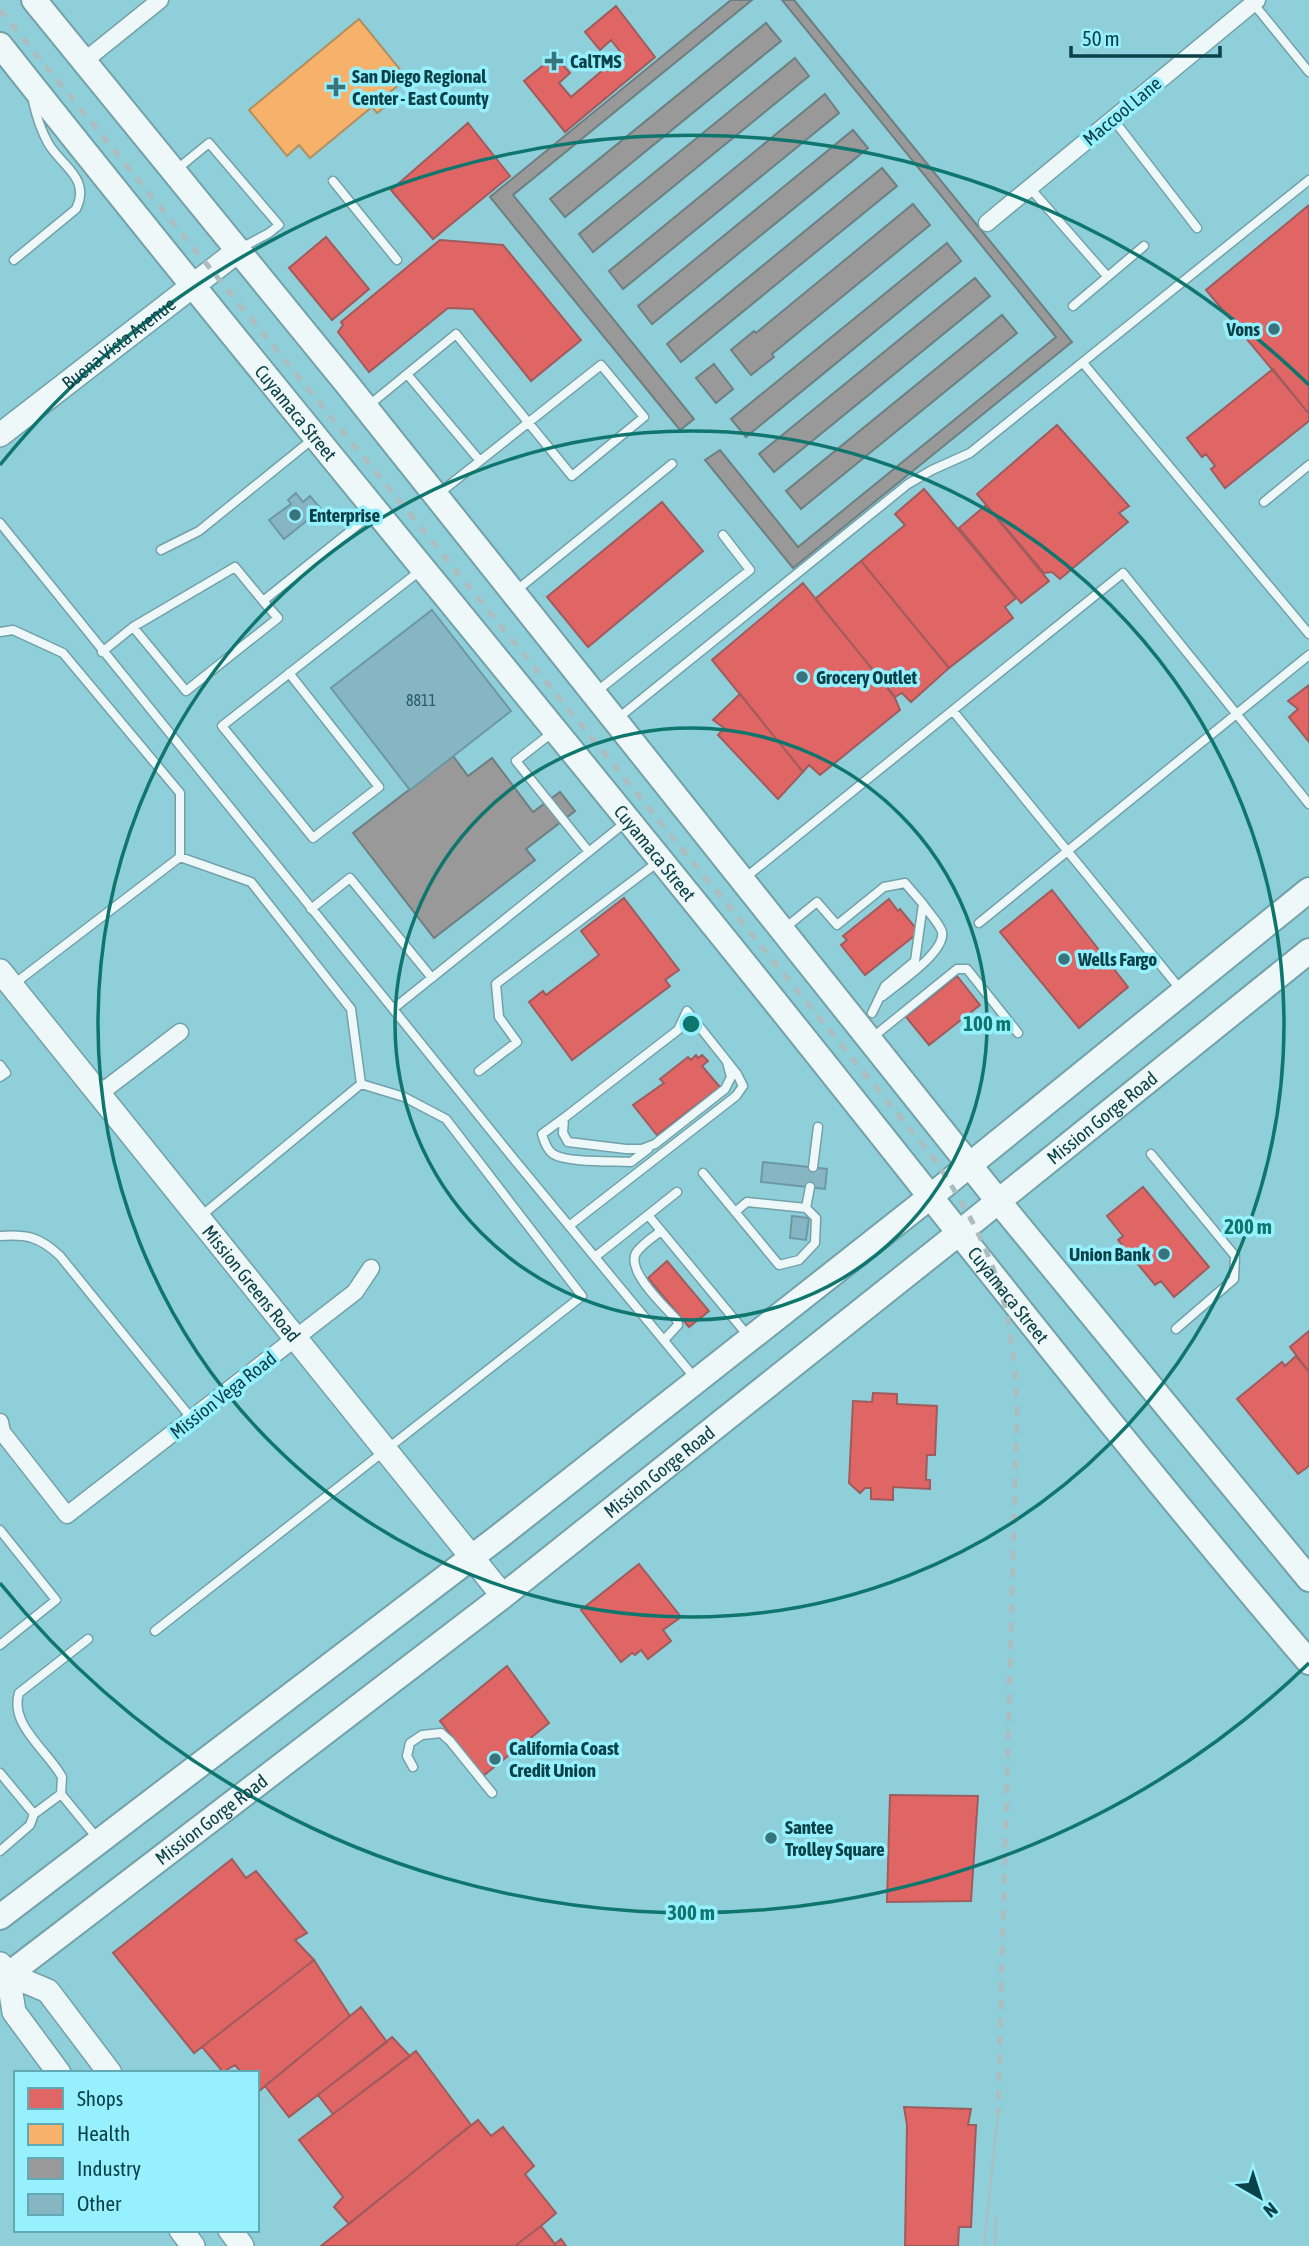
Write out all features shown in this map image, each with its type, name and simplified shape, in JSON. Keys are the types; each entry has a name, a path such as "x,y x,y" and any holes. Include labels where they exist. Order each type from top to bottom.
{"main road":[{"path":"34,0 366,408 969,1165 1309,1580"},
{"name":"Cuyamaca Street","path":"0,45 1192,1522 1309,1662"},
{"path":"0,1917 472,1558 930,1197 1309,890"},
{"name":"Mission Gorge Road","path":"3,1973 503,1596 999,1202 1309,951"}],"street":[{"path":"83,62 160,0"},
{"name":"Maccool Lane","path":"987,223 1255,2"},
{"name":"Buena Vista Avenue","path":"0,435 239,250"},
{"name":"Mission Greens Road","path":"6,978 503,1596"},
{"path":"99,1094 180,1032"},
{"name":"Mission Vega Road","path":"0,1422 2,1432 67,1515 355,1292 371,1268"},
{"path":"3,1973 14,2012 58,2071"},
{"path":"3,1973 48,1991 108,2071"},
{"path":"232,2232 243,2246"}],"lane":[{"path":"1255,2 1309,72"},
{"path":"14,260 76,209 81,198 79,181 48,143 36,113 29,81"},
{"path":"1113,119 1196,228"},
{"path":"174,172 209,143 279,225 239,250"},
{"path":"615,720 908,484 970,453 1309,180"},
{"path":"333,181 397,260"},
{"path":"1030,188 1107,276"},
{"path":"1073,306 1144,246"},
{"path":"366,408 456,334 528,423 572,476 644,417 601,365 528,423 480,461 436,496"},
{"path":"1083,363 1309,634"},
{"path":"407,374 480,461"},
{"path":"161,550 199,531 316,436"},
{"path":"514,593 673,464"},
{"path":"1264,502 1309,465"},
{"path":"262,601 376,510"},
{"path":"0,523 594,1257 697,1380"},
{"path":"594,694 750,570 723,535"},
{"path":"102,652 133,626 235,567 278,618 186,691 133,626"},
{"path":"289,673 379,787 313,838 222,726 289,673 423,568"},
{"path":"743,880 1123,573 1309,804"},
{"path":"0,632 13,630 63,653 180,793 180,857"},
{"path":"979,923 1309,655"},
{"path":"953,711 1183,992"},
{"path":"555,731 516,761 589,852"},
{"path":"393,1009 628,820"},
{"path":"6,978 180,857"},
{"path":"180,857 251,882 351,1009 361,1084"},
{"path":"479,1071 517,1042 499,1017 496,985 660,860"},
{"path":"311,908 350,878 432,978"},
{"path":"782,930 817,902 837,925 884,887 905,883 942,932 941,944 934,954 881,998"},
{"path":"872,1013 886,986 915,961 923,904"},
{"path":"870,1040 957,968 967,969 1018,1033"},
{"path":"569,1226 736,1096 743,1086 727,1062 687,1011 678,1030 542,1135 544,1143 552,1153 574,1159 631,1162 725,1089 731,1077 727,1062"},
{"path":"0,1065 6,1073 0,1077"},
{"path":"198,1218 361,1084"},
{"path":"155,1630 582,1296 446,1119 404,1097 361,1084"},
{"path":"564,1118 563,1133 568,1142 626,1149 642,1149 654,1144"},
{"path":"813,1167 818,1127"},
{"path":"1151,1154 1235,1256 1234,1279 1176,1329"},
{"path":"703,1172 735,1212 779,1265 799,1260 815,1243 816,1217 806,1208 747,1202 735,1212"},
{"path":"806,1208 810,1187"},
{"path":"594,1257 677,1192"},
{"path":"648,1215 750,1338"},
{"path":"661,1231 637,1252 634,1259 638,1274 678,1325 664,1340"},
{"path":"0,1236 36,1238 54,1250 192,1419"},
{"path":"0,1530 56,1600 1,1643"},
{"path":"88,1639 19,1693 16,1703 17,1713 24,1726 62,1777 61,1794 99,1841"},
{"path":"413,1768 407,1756 410,1743 422,1735 441,1734 450,1741 492,1793"},
{"path":"0,1773 34,1814"},
{"path":"0,1850 30,1825 34,1814 61,1794"}],"building: Shops":[{"path":"616,6 655,57 565,132 524,81 555,56 570,73 559,83 571,97 622,54 611,40 600,50 585,32"},
{"path":"468,123 510,176 433,239 391,190"},
{"name":"Vons","path":"1309,205 1309,414 1206,290"},
{"path":"326,237 369,289 332,320 289,268"},
{"path":"440,240 503,245 581,340 531,381 473,309 448,308 369,372 338,332 343,325 341,322"},
{"path":"1273,369 1309,414 1309,421 1225,488 1211,469 1215,466 1206,454 1202,457 1187,438"},
{"path":"1057,425 1129,506 1119,513 1128,522 1060,579 1052,572 1044,573 977,494"},
{"path":"924,489 1016,598 1005,607 1013,618 949,668 861,561 905,525 895,514"},
{"path":"662,502 703,551 588,647 547,597"},
{"path":"986,505 1049,581 1021,603 959,528"},
{"path":"861,561 949,668 911,702 902,693 895,697 815,599"},
{"name":"Grocery Outlet","path":"803,583 895,698 900,710 820,775 809,765 803,772 712,660"},
{"path":"1309,685 1309,742 1289,717 1298,709 1288,701"},
{"path":"740,694 803,772 778,799 718,735 724,728 713,720"},
{"name":"Wells Fargo","path":"1052,890 1128,987 1079,1028 1000,932"},
{"path":"624,898 679,970 665,980 670,986 572,1060 529,1002 543,991 546,995 599,955 581,931"},
{"path":"889,899 919,932 865,975 841,945 847,940 843,936"},
{"path":"957,976 980,1005 929,1045 906,1017"},
{"path":"696,1055 698,1058 702,1055 708,1061 702,1066 720,1087 657,1135 633,1105 664,1083 660,1079 688,1057 691,1060"},
{"name":"Union Bank","path":"1143,1187 1209,1267 1174,1297 1161,1281 1155,1285 1118,1240 1123,1236 1107,1216"},
{"path":"667,1261 709,1311 689,1327 648,1278"},
{"path":"1309,1331 1309,1372 1290,1347"},
{"path":"1296,1356 1309,1372 1309,1466 1298,1474 1237,1399 1282,1362 1285,1366"},
{"path":"873,1393 897,1394 897,1404 937,1406 935,1455 927,1455 926,1480 930,1480 930,1489 893,1487 893,1500 871,1499 871,1488 865,1488 860,1493 849,1483 853,1401 872,1402"},
{"path":"639,1564 681,1617 663,1630 671,1641 648,1659 641,1650 621,1662 581,1610"},
{"path":"507,1666 549,1723 483,1776 440,1721"},
{"path":"890,1795 978,1796 971,1901 887,1902"},
{"path":"232,1859 246,1878 256,1871 307,1933 295,1940 314,1960 194,2053 113,1953"},
{"path":"314,1960 350,2016 259,2091 259,2071 240,2071 235,2065 222,2071 202,2047"},
{"path":"361,2007 387,2042 289,2117 265,2086"},
{"path":"392,2037 410,2056 333,2114 318,2095"},
{"path":"416,2051 471,2125 349,2224 334,2207 343,2197 299,2140"},
{"path":"904,2107 971,2109 968,2125 976,2125 971,2227 959,2227 958,2246 905,2246 907,2125"},
{"path":"478,2120 491,2136 503,2127 534,2166 525,2174 556,2213 541,2226 515,2246 321,2246"},
{"path":"541,2226 555,2244 561,2239 566,2246 515,2246"}],"building: Health":[{"name":"San Diego Regional Center - East County","path":"359,19 407,78 385,96 390,103 377,113 372,107 310,158 299,145 287,156 249,110"}],"building: Industry":[{"path":"731,0 752,0 513,195 694,419 680,430 490,197"},
{"path":"782,0 794,0 1072,342 793,568 705,460 720,450 798,547 1056,337"},
{"path":"766,23 781,41 565,217 550,199"},
{"path":"795,58 809,76 593,252 579,234"},
{"path":"825,94 839,113 623,289 609,271"},
{"path":"853,130 868,148 652,324 638,306"},
{"path":"882,168 897,186 681,362 667,344"},
{"path":"913,204 930,225 772,354 774,357 751,375 731,350 754,331 756,333"},
{"path":"947,243 961,261 746,437 731,419"},
{"path":"975,278 990,296 774,472 759,454"},
{"path":"1002,315 1017,333 801,509 786,491"},
{"path":"714,364 733,389 716,403 696,378"},
{"path":"453,756 468,776 492,758 533,812 560,792 575,811 526,849 535,860 434,938 353,833"}],"building: Other":[{"name":"Enterprise","path":"296,493 303,502 310,496 321,509 284,539 269,520 291,504 288,500"},
{"path":"432,610 511,711 410,790 331,688"},
{"path":"763,1162 827,1169 825,1189 761,1182"},
{"path":"792,1216 809,1218 806,1240 790,1238"}],"tram line":[{"path":"984,2246 998,2114"},
{"path":"995,2246 996,2216"}],"railway":[{"path":"0,10 935,1160 986,1251 997,1279 1011,1340 1017,1412 998,2114"}],"place":[{"name":"CalTMS","path":"554,61"},
{"name":"San Diego Regional Center - East County","path":"336,87"},
{"name":"Vons","path":"1274,329"},
{"name":"Enterprise","path":"295,515"},
{"name":"Grocery Outlet","path":"802,677"},
{"name":"Wells Fargo","path":"1064,959"},
{"name":"Union Bank","path":"1164,1254"},
{"name":"California Coast Credit Union","path":"495,1759"},
{"name":"Santee Trolley Square","path":"771,1838"}]}
